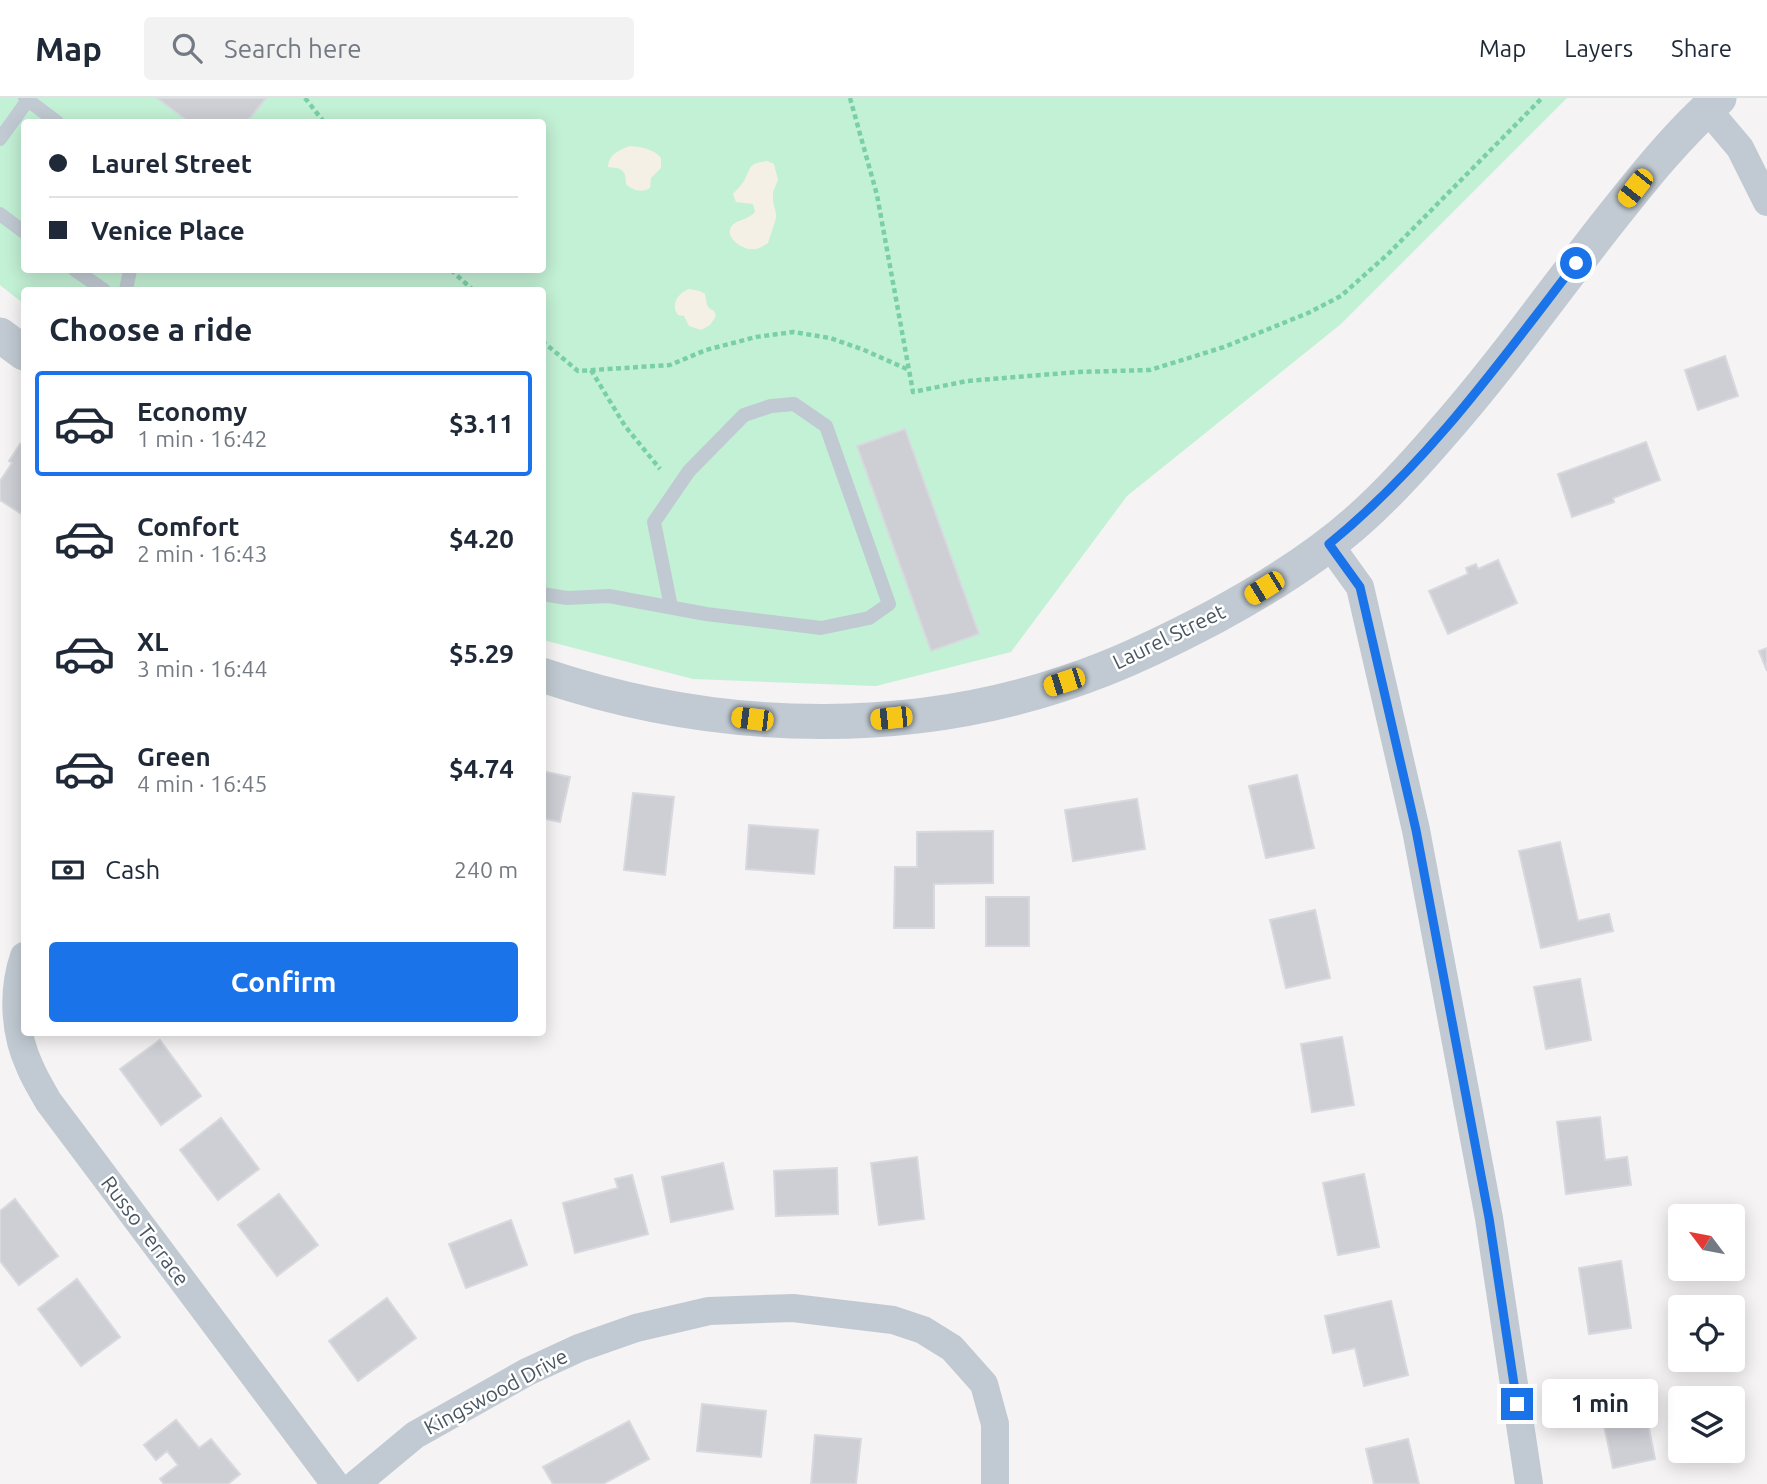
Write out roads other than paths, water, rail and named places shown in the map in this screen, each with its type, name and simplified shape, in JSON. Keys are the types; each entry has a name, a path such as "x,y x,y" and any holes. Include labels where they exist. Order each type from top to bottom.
{"street":[{"path":"1713,103 1740,148 1767,202"},
{"name":"Laurel Street","path":"546,676 576,686 698,713 805,722 870,720 987,705 1102,670 1170,640 1285,575 1329,544 1388,492 1484,384 1650,169 1713,103"},
{"path":"0,335 21,351"},
{"path":"1329,544 1360,587 1416,830 1489,1218 1529,1484"},
{"name":"Russo Terrace","path":"21,966 16,1003 19,1035 29,1066 48,1101 335,1484"},
{"name":"Kingswood Drive","path":"356,1484 415,1435 527,1372 579,1348 636,1328 709,1311 793,1308 893,1320 923,1330 952,1348 984,1384 995,1424 995,1484"}],"lane":[{"path":"0,139 26,99 53,119"},
{"path":"0,214 21,230"},
{"path":"79,273 99,287"},
{"path":"546,595 567,598 609,596 706,614 821,628 869,618 889,604 826,426 794,404 771,406 744,415 689,471 654,522 671,607"}]}
